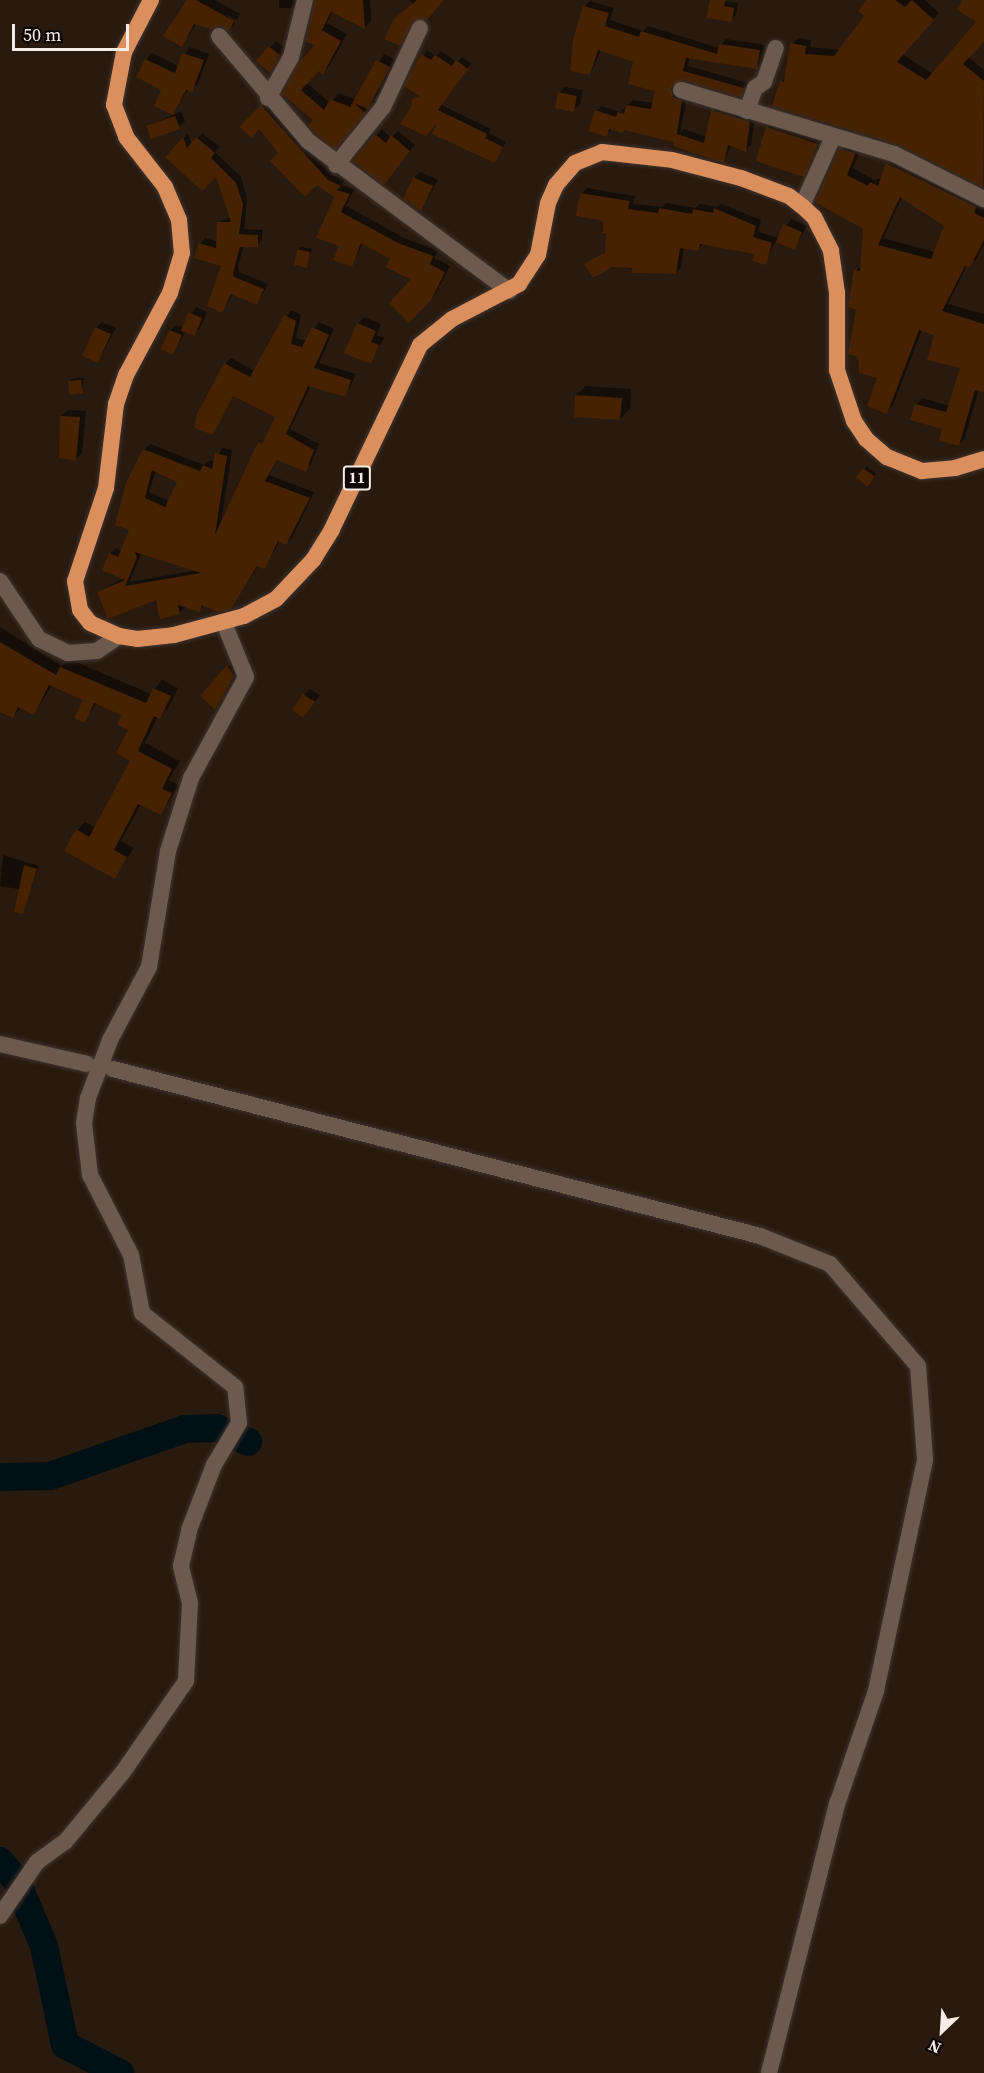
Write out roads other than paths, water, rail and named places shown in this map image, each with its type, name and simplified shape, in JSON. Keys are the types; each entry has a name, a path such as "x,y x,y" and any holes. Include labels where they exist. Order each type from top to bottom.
{"highway":[{"name":"11","path":"152,0 124,52 114,105 126,137 165,187 179,220 182,253 170,293 120,391 106,488 75,582 80,610 90,623 119,636 136,639 174,635 224,623 276,599 313,560 349,495 420,345 452,319 509,291 530,271 538,255 548,203 556,185 575,163 602,152 672,160 741,178 789,196 802,206 814,217 831,251 837,293 837,370 854,421 866,439 887,457 922,471 955,468 984,459"}],"street":[{"path":"268,98 291,57 305,0"},
{"path":"336,165 383,107 420,28"},
{"path":"219,36 295,129 336,165 509,291"},
{"path":"747,111 755,88 764,82 776,48"},
{"path":"681,90 894,154 984,199"},
{"path":"802,206 833,137"},
{"path":"0,581 39,639 68,653 97,651 119,636"},
{"path":"5,1909 37,1862 65,1842 123,1772 186,1681 190,1603 181,1566 189,1530 214,1466 238,1423 235,1387 142,1314 131,1255 90,1175 84,1123 88,1098 110,1040 149,967 168,851 191,778 246,677 224,623"},
{"path":"0,1044 87,1064"},
{"path":"113,1069 760,1236 830,1264 918,1366 925,1460 876,1691 837,1804 769,2073"}],"waterway":[{"path":"0,1477 50,1476 185,1429 217,1428 248,1442"},
{"path":"0,1861 16,1880 44,1946 65,2045 120,2073"}]}
